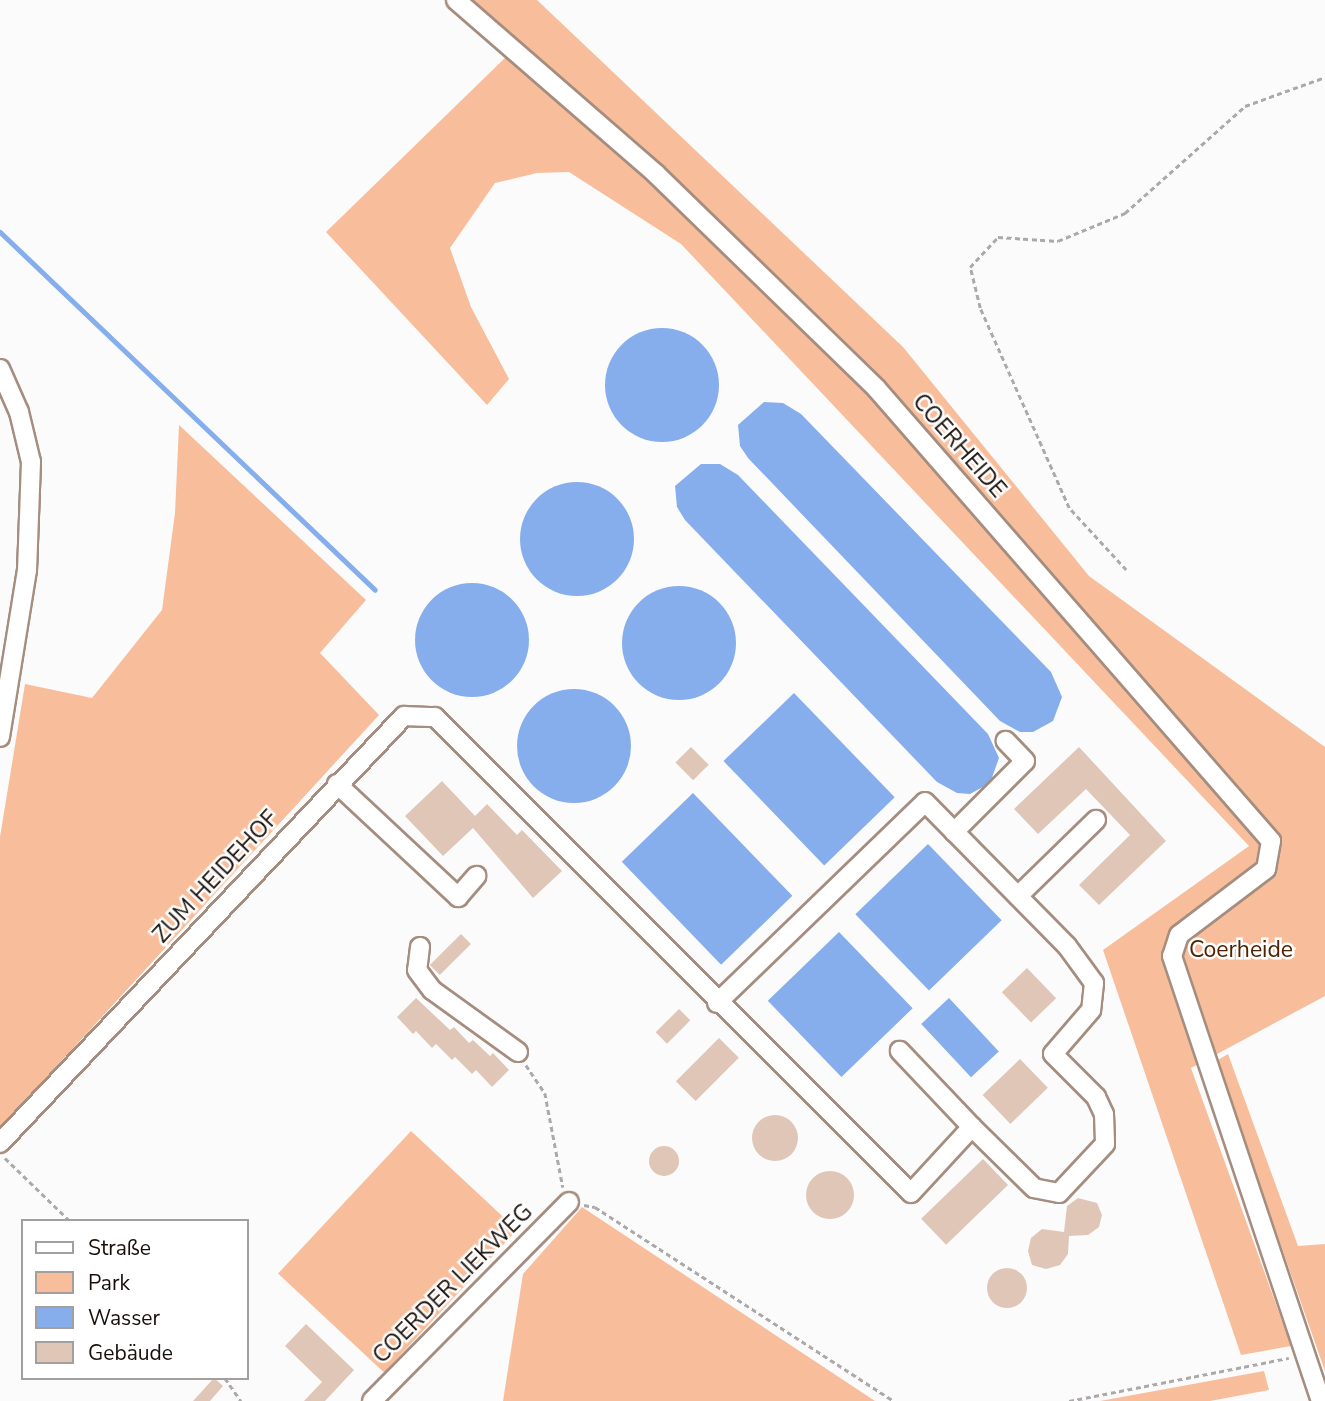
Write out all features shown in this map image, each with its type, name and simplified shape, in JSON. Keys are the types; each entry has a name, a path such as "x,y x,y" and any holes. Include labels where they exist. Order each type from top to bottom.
{"street":[{"name":"COERHEIDE","path":"456,0 656,174 876,388 1272,841 1266,869 1178,935 1172,956 1321,1401"},
{"path":"0,369 19,412 31,462 27,570 0,737"},
{"name":"ZUM HEIDEHOF","path":"0,1143 404,716 435,717 718,1003 911,1193 972,1127"},
{"path":"954,832 1025,761 1006,741"},
{"path":"337,784 458,897 476,876"},
{"path":"718,1003 925,802 1067,946 1094,983 1091,1010 1053,1054 1096,1097 1104,1114 1105,1144 1059,1193 1034,1188 900,1051"},
{"path":"1018,896 1096,820"},
{"path":"420,947 417,970 432,990 518,1052"},
{"name":"COERDER LIEKWEG","path":"372,1401 569,1202"}],"path":[{"path":"1126,569 1069,508 980,308 970,267 998,237 1058,241 1125,213 1245,106 1325,77"},
{"path":"518,1052 545,1093 561,1182 569,1202 595,1207 894,1401"},
{"path":"0,1153 68,1219"},
{"path":"1069,1401 1307,1355"},
{"path":"226,1380 241,1401"}],"green space":[{"name":"Coerheide","path":"453,0 537,0 903,347 1089,576 1325,747 1325,996 1191,1068 1291,1346 1241,1355 1103,950 1249,846 681,244 569,172 537,173 495,183 450,248 471,307 509,379 487,405 326,232 508,55"},
{"path":"179,425 366,600 320,653 379,715 0,1128 0,837 25,684 92,698 162,610 175,513"},
{"path":"1228,1054 1298,1246 1325,1244 1325,1371 1216,1061"},
{"path":"411,1131 517,1230 384,1373 278,1274"},
{"path":"582,1207 875,1401 503,1401 523,1274"},
{"path":"1264,1371 1269,1390 1210,1401 1100,1401"}],"water":[{"path":"662,328 684,333 702,345 714,363 719,385 714,407 702,425 684,437 662,442 640,437 622,425 610,407 605,385 610,363 622,345 640,333"},
{"path":"764,402 783,403 801,414 1051,672 1062,697 1053,721 1033,732 1020,732 1000,721 748,458 740,446 738,425"},
{"path":"701,464 720,464 738,475 988,734 999,758 990,783 970,794 957,793 937,782 685,520 677,507 675,486"},
{"path":"577,482 599,487 617,499 629,517 634,539 629,561 617,579 599,591 577,596 555,591 537,579 525,561 520,539 525,517 537,499 555,487"},
{"path":"472,583 494,588 512,600 524,618 529,640 524,662 512,680 494,692 472,697 450,692 432,680 420,662 415,640 420,618 432,600 450,588"},
{"path":"679,586 701,591 719,603 731,621 736,643 731,665 719,683 701,695 679,700 657,695 639,683 627,665 622,643 627,621 639,603 657,591"},
{"path":"574,689 596,694 614,706 626,724 631,746 626,768 614,786 596,798 574,803 552,798 534,786 522,768 517,746 522,724 534,706 552,694"},
{"path":"794,693 895,797 824,865 724,761"},
{"path":"693,793 792,896 721,965 622,862"},
{"path":"928,844 1002,920 929,990 855,914"},
{"path":"839,932 913,1008 841,1077 768,1001"},
{"path":"949,998 999,1051 971,1077 921,1024"}],"building":[{"path":"691,747 709,765 693,780 675,763"},
{"path":"1079,747 1166,841 1099,905 1079,885 1130,835 1086,789 1038,834 1014,809"},
{"path":"442,781 475,816 487,804 517,835 522,830 562,871 533,898 473,828 443,856 405,816"},
{"path":"461,934 471,944 440,975 430,965"},
{"path":"1027,968 1056,998 1031,1023 1002,992"},
{"path":"416,998 450,1030 454,1027 469,1043 473,1040 490,1056 493,1053 509,1070 492,1087 476,1070 472,1074 455,1057 452,1060 436,1044 432,1048 416,1031 413,1034 397,1017"},
{"path":"679,1009 690,1020 667,1044 656,1032"},
{"path":"719,1038 739,1058 696,1101 676,1081"},
{"path":"1020,1059 1048,1088 1010,1124 983,1095"},
{"path":"775,1115 791,1122 798,1138 791,1154 775,1161 759,1154 752,1138 759,1122"},
{"path":"664,1146 670,1147 678,1155 678,1167 670,1175 664,1176 658,1175 650,1167 649,1161 650,1155 658,1147"},
{"path":"983,1159 1008,1185 946,1245 921,1219"},
{"path":"830,1171 847,1178 854,1195 847,1212 830,1219 813,1212 806,1195 813,1178"},
{"path":"1078,1198 1097,1203 1102,1215 1099,1227 1088,1235 1069,1236 1068,1254 1060,1265 1046,1269 1032,1265 1028,1251 1031,1238 1042,1229 1064,1232 1067,1206"},
{"path":"1007,1268 1015,1269 1021,1274 1026,1280 1026,1296 1021,1302 1015,1307 1007,1308 999,1307 993,1302 988,1296 987,1288 988,1280 993,1274 999,1269"},
{"path":"306,1324 354,1370 325,1401 304,1401 322,1382 285,1346"},
{"path":"212,1380 223,1386 210,1401 193,1401"}],"waterway":[{"path":"0,232 375,590"}]}
